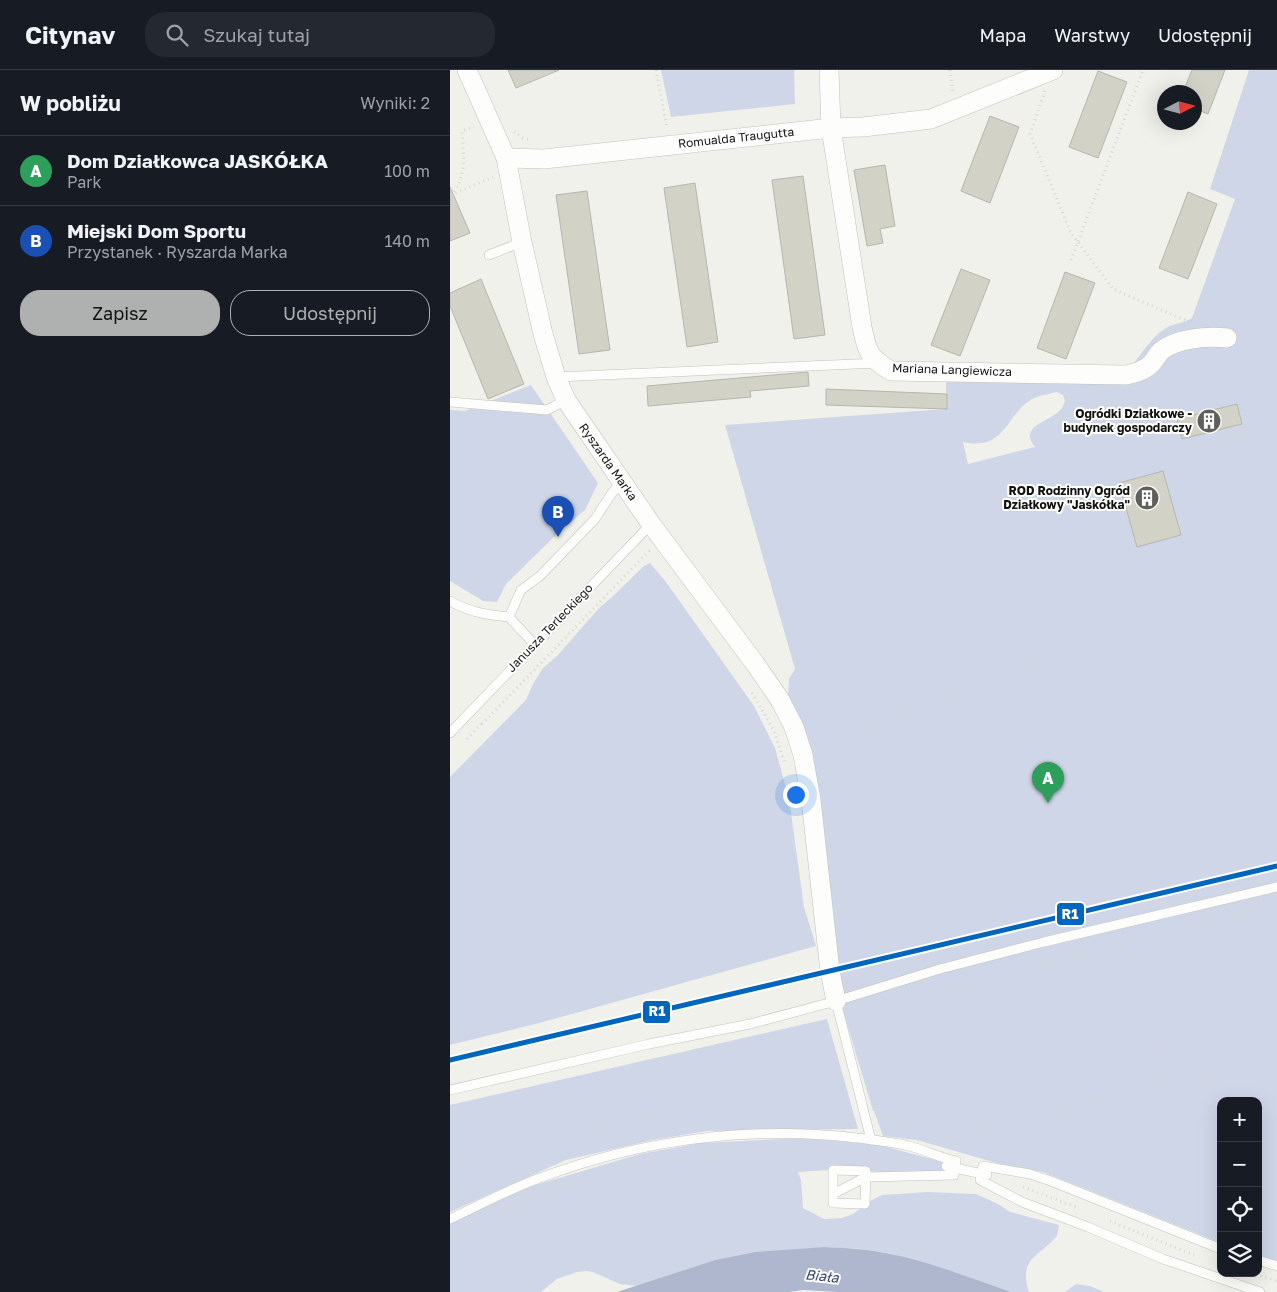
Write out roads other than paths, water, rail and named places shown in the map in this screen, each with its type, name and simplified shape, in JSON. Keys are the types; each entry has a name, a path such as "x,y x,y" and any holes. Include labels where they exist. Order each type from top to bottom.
{"street":[{"path":"467,70 506,158"},
{"name":"Mariana Langiewicza","path":"829,70 831,128 862,327 867,350 878,363 891,371 1126,375 1142,370 1152,363 1161,351 1177,343 1198,338 1227,338"},
{"name":"Romualda Traugutta","path":"506,158 544,159 930,119 1053,70"},
{"name":"Ryszarda Marka","path":"506,158 522,242 543,334 556,378 566,400 652,524 756,665 780,700 794,728 803,755 811,800 830,971 836,1001"}],"lane":[{"path":"489,255 522,242"},
{"path":"556,378 878,363"},
{"path":"450,402 547,410 566,400"},
{"path":"508,617 521,590 540,576 595,519 622,481"},
{"name":"Janusza Terleckiego","path":"450,733 652,524"},
{"path":"450,602 463,609 484,615 508,617 534,645"},
{"path":"450,1090 649,1044 750,1024 1044,942 1277,887"},
{"path":"836,1001 871,1140"},
{"path":"450,1219 540,1178 595,1160 659,1145 702,1138 772,1133 821,1134 910,1146 956,1161 950,1167"},
{"path":"985,1174 983,1166 1030,1174 1217,1247"},
{"path":"950,1167 985,1174"},
{"path":"837,1192 866,1177 954,1175 950,1167"},
{"path":"833,1170 866,1171 866,1177 865,1204 833,1203 833,1170"},
{"path":"985,1174 980,1180 1022,1202 1088,1227 1163,1259 1260,1292"},
{"path":"1262,1261 1277,1266"}],"water":[{"name":"Biała","path":"825,1247 848,1248 902,1256 1011,1292 838,1292 803,1290 789,1292 617,1292 715,1260 756,1252"}],"place":[{"name":"Ogródki Działkowe - budynek gospodarczy","path":"1209,421"},
{"name":"ROD Rodzinny Ogród Działkowy \"Jaskółka\"","path":"1147,498"},
{"name":"Miejski Dom Sportu","path":"558,537"},
{"name":"Dom Działkowca JASKÓŁKA","path":"1048,803"}]}
